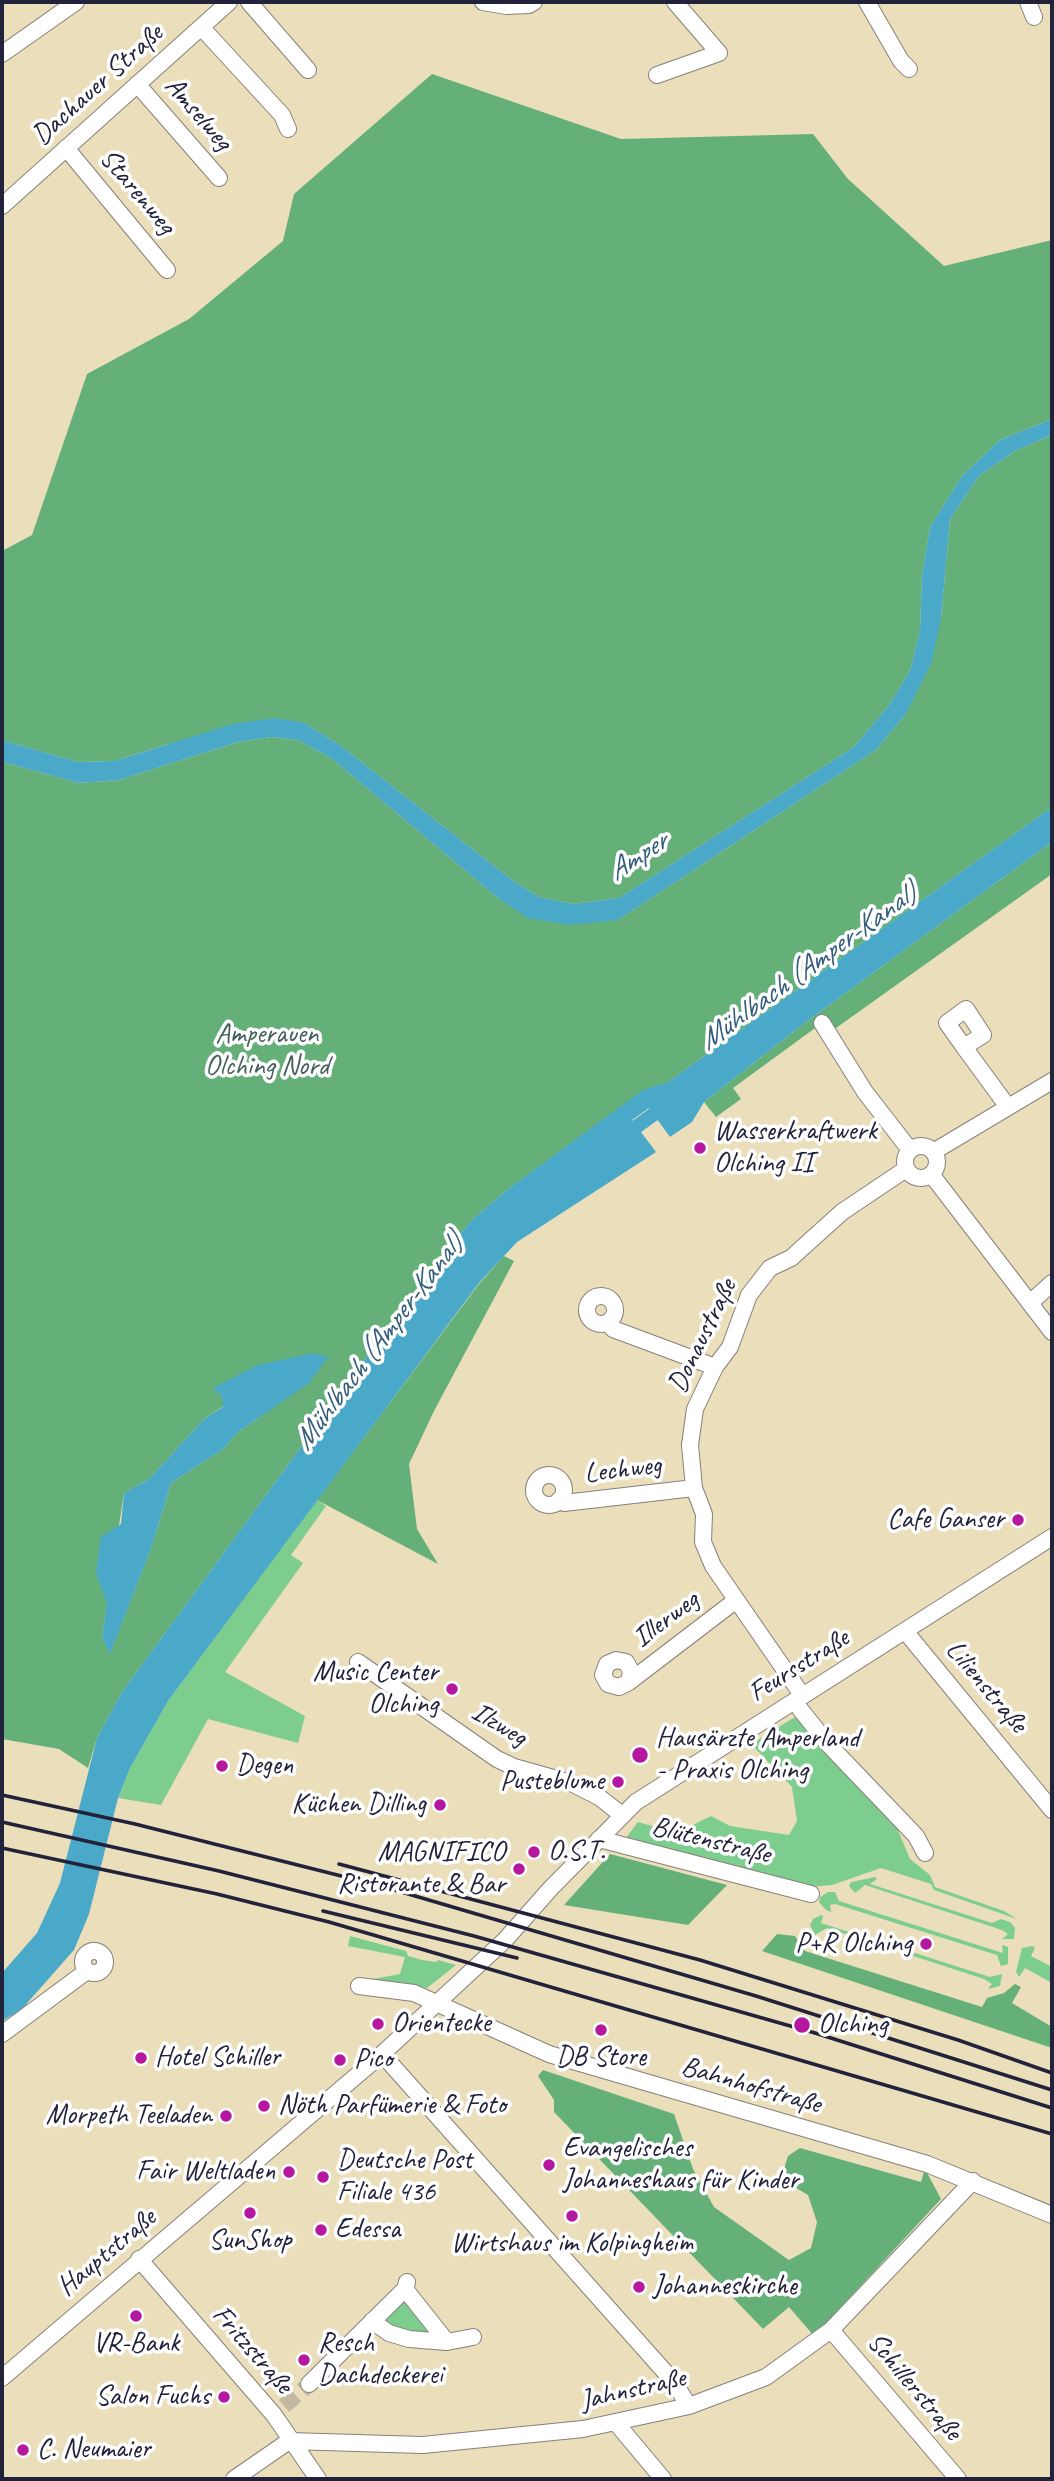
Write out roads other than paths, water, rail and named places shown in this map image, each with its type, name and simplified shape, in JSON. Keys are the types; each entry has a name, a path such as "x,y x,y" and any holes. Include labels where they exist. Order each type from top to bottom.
{"street":[{"path":"2,54 76,2"},
{"name":"Dachauer Straße","path":"2,206 229,2"},
{"path":"249,2 308,70"},
{"path":"483,2 506,6 529,5 534,2"},
{"path":"657,75 719,53 676,2"},
{"path":"867,2 901,61 909,69"},
{"path":"202,27 282,115 288,129"},
{"name":"Amselweg","path":"137,84 219,178"},
{"name":"Starenweg","path":"66,148 167,270"},
{"path":"822,1023 860,1084 910,1150"},
{"path":"964,1047 1008,1107"},
{"path":"933,1152 1052,1081"},
{"path":"922,1146 933,1152 936,1164 931,1174 916,1177 906,1169 905,1159 910,1150 922,1146"},
{"name":"Donaustraße","path":"801,1702 713,1566 703,1542 704,1514 694,1488 690,1446 695,1409 715,1367 730,1347 749,1295 770,1268 791,1258 842,1212 906,1169"},
{"path":"931,1174 1052,1332"},
{"path":"1030,1303 1052,1283"},
{"path":"608,1322 613,1329 715,1367"},
{"name":"Lechweg","path":"559,1500 564,1503 694,1488"},
{"name":"Feursstraße","path":"437,2003 505,1940 622,1815 660,1785 801,1702 905,1631 1052,1537"},
{"name":"Illerweg","path":"629,1682 735,1601"},
{"name":"Lilienstraße","path":"905,1631 1052,1811"},
{"name":"Ilzweg","path":"358,1662 497,1759 514,1767 571,1783 599,1797 622,1815"},
{"path":"801,1702 828,1744 916,1836 925,1853"},
{"name":"Blütenstraße","path":"599,1839 811,1894"},
{"path":"2,2034 87,1971"},
{"name":"Bahnhofstraße","path":"359,1986 414,1993 549,2054 927,2164 1052,2215"},
{"name":"Hauptstraße","path":"2,2378 383,2054 437,2003"},
{"path":"383,2054 668,2375 689,2406"},
{"name":"Jahnstraße","path":"289,2441 423,2445 493,2440 617,2424 689,2406 766,2377 831,2330 973,2181"},
{"name":"Fritzstraße","path":"139,2259 279,2411 289,2441 318,2479"},
{"path":"309,2384 406,2286 447,2342"},
{"path":"372,2321 389,2333 409,2339 447,2342 473,2337"},
{"name":"Schillerstraße","path":"831,2330 958,2479"},
{"path":"617,2424 663,2479"},
{"path":"234,2479 289,2441"}],"water":[{"path":"1052,419 1052,435 1015,451 979,476 950,519 941,619 931,664 906,714 876,750 618,920 570,925 528,918 499,899 331,758 298,740 271,737 238,742 119,780 79,783 2,762 2,740 78,762 114,761 233,724 275,718 305,723 341,746 512,880 539,897 573,904 619,898 854,747 889,705 910,671 920,630 922,575 930,527 962,476 1000,440"},
{"path":"1052,807 1052,842 802,1025 704,1102 692,1122 670,1137 649,1108 632,1120 656,1152 517,1242 479,1283 168,1701 130,1768 118,1798 89,1914 74,1950 21,2010 2,2021 2,1973 37,1933 60,1883 97,1738 122,1692 437,1261 472,1220 508,1189 643,1090 668,1082"},
{"path":"313,1353 328,1357 309,1383 237,1433 222,1450 171,1483 152,1546 110,1654 102,1637 107,1603 96,1573 101,1537 121,1524 124,1493 149,1479 205,1418 223,1407 222,1397 213,1388 258,1365"}],"waterway":[{"name":"Mühlbach (Amper-Kanal)","path":"622,1137 668,1104"}],"tunnel":[{"path":"284,2406 309,2384"}],"railway":[{"path":"2,1795 135,1824 381,1886 756,1996 1052,2090"},
{"path":"2,1822 219,1871 474,1936 815,2033 1052,2108"},
{"path":"2,1848 217,1894 329,1922 1052,2134"},
{"path":"339,1864 700,1960 958,2040 1052,2073"},
{"path":"323,1911 517,1958"}],"place":[{"name":"Wasserkraftwerk Olching II","path":"700,1148"},
{"name":"Cafe Ganser","path":"1018,1520"},
{"name":"Music Center Olching","path":"452,1689"},
{"name":"Hausärzte Amperland - Praxis Olching","path":"640,1755"},
{"name":"Degen","path":"222,1766"},
{"name":"Pusteblume","path":"618,1782"},
{"name":"Küchen Dilling","path":"440,1805"},
{"name":"O.S.T.","path":"534,1852"},
{"name":"MAGNIFICO Ristorante & Bar","path":"519,1869"},
{"name":"P+R Olching","path":"926,1944"},
{"name":"Orientecke","path":"378,2024"},
{"name":"Olching","path":"802,2025"},
{"name":"DB Store","path":"601,2030"},
{"name":"Hotel Schiller","path":"141,2058"},
{"name":"Pico","path":"340,2060"},
{"name":"Nöth Parfümerie & Foto","path":"264,2106"},
{"name":"Morpeth Teeladen","path":"226,2116"},
{"name":"Evangelisches Johanneshaus für Kinder","path":"549,2165"},
{"name":"Fair Weltladen","path":"289,2172"},
{"name":"Deutsche Post Filiale 436","path":"323,2177"},
{"name":"SunShop","path":"250,2213"},
{"name":"Wirtshaus im Kolpingheim","path":"572,2216"},
{"name":"Edessa","path":"321,2230"},
{"name":"Johanneskirche","path":"639,2287"},
{"name":"VR-Bank","path":"136,2316"},
{"name":"Resch Dachdeckerei","path":"304,2360"},
{"name":"Salon Fuchs","path":"224,2397"},
{"name":"C. Neumaier","path":"23,2450"}],"water label":[{"name":"Amper","path":"638,857"}],"park label":[{"name":"Amperauen Olching Nord","path":"267,1051"}]}
